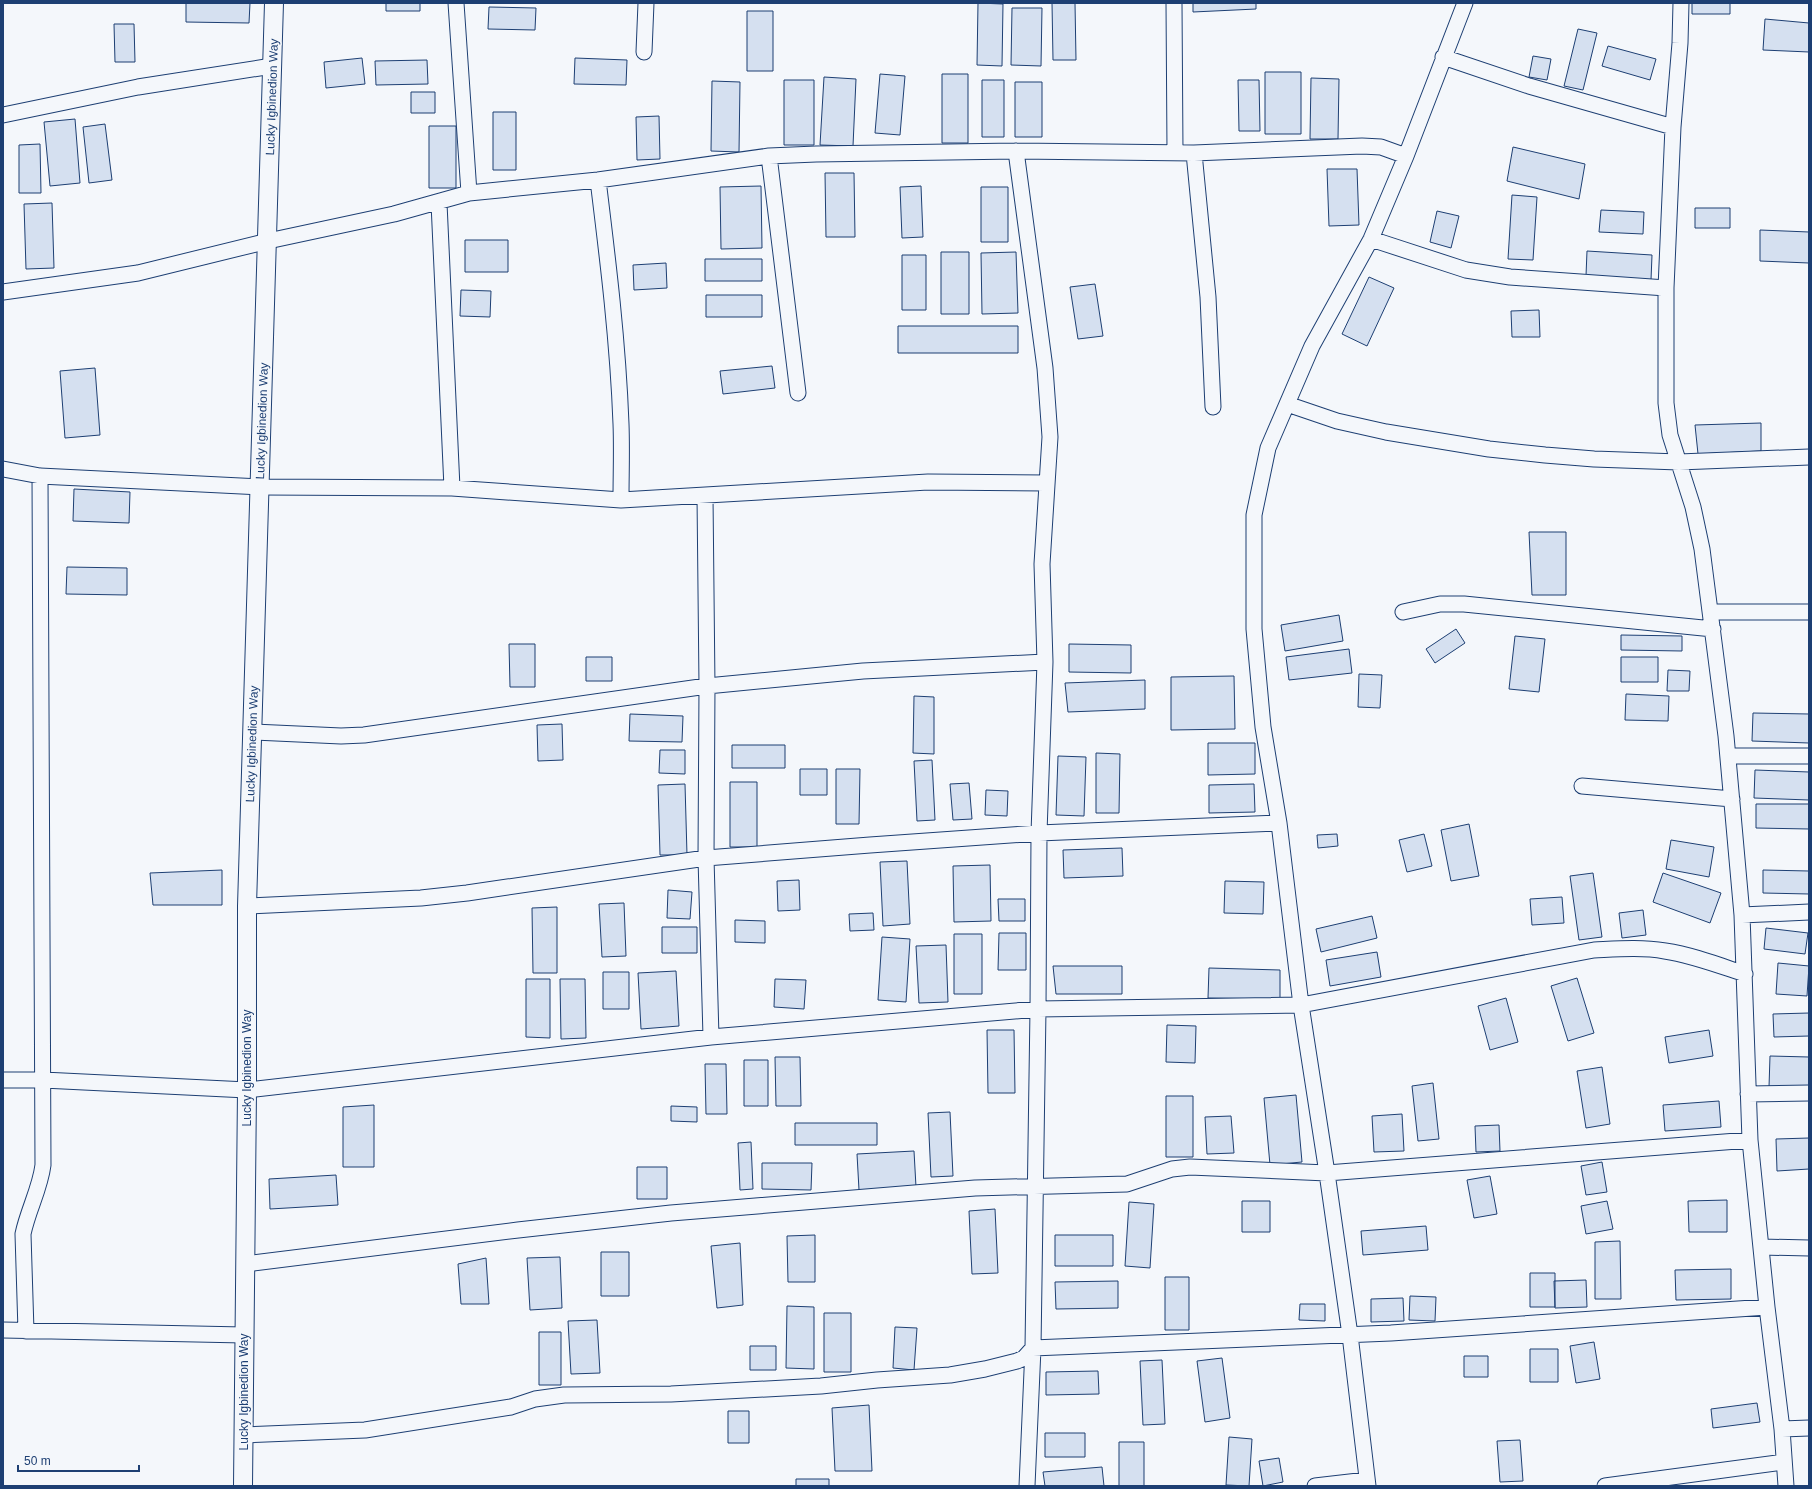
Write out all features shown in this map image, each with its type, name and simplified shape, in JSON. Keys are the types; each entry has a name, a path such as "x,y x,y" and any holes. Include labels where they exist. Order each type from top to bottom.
{"street":[{"name":"Lucky Igbinedion Way","path":"243,1486 247,1090 247,906 274,3"},
{"path":"456,3 468,193"},
{"path":"644,52 646,3"},
{"path":"1174,3 1175,152"},
{"path":"1316,1486 1367,1483 1350,1335 1327,1173 1300,1005 1279,823 1263,727 1254,629 1254,515 1268,448 1312,346 1371,239 1406,156 1465,3"},
{"path":"1681,3 1680,43 1673,127 1666,288 1666,403 1670,435 1693,507 1702,549 1728,756 1742,915 1750,1140 1767,1307 1782,1429 1786,1486"},
{"path":"1443,57 1529,86 1673,127"},
{"path":"3,115 138,87 272,66"},
{"path":"3,292 138,273 268,241 438,203 468,193 598,180 769,156 1016,151 1194,153 1362,146 1381,147 1406,156"},
{"path":"1016,151 1045,368 1050,437 1042,564 1045,662 1039,833 1033,1348 1027,1486"},
{"path":"1194,153 1208,290 1213,407"},
{"path":"769,156 798,393"},
{"path":"598,180 613,313 619,384 621,500"},
{"path":"438,203 452,488"},
{"path":"1371,239 1438,262 1473,271 1510,277 1666,288"},
{"path":"1287,404 1337,421 1386,432 1452,444 1566,457 1679,462 1809,457"},
{"path":"3,469 40,476 260,487 452,488 621,500 928,482 1046,483"},
{"path":"26,1331 23,1234 42,1174 43,1080 40,476"},
{"path":"705,496 706,858 710,1037"},
{"path":"1403,612 1440,604 1464,604 1713,629"},
{"path":"1711,612 1809,612"},
{"path":"252,732 341,736 364,734 706,686 863,671 1045,662"},
{"path":"1728,756 1809,756"},
{"path":"1582,786 1732,799"},
{"path":"247,906 421,898 467,894 706,858 1039,833 1279,823"},
{"path":"1742,915 1809,912"},
{"path":"3,1080 43,1080 247,1090 710,1037 1038,1009 1300,1005 1594,950 1664,950 1688,955 1745,974"},
{"path":"1748,1094 1809,1093"},
{"path":"245,1264 518,1230 671,1214 967,1188 1034,1185 1127,1184 1172,1169 1190,1167 1327,1173 1750,1140"},
{"path":"1762,1247 1809,1248"},
{"path":"244,1435 365,1430 511,1408 535,1399 554,1395 671,1394 820,1386 950,1375 985,1370 1017,1361 1024,1358 1033,1348 1350,1335 1767,1307"},
{"path":"3,1330 244,1336"},
{"path":"1782,1429 1809,1428"},
{"path":"1605,1486 1784,1462"}],"building":[{"path":"186,3 250,3 249,23 186,22"},
{"path":"386,3 420,3 420,11 386,11"},
{"path":"978,3 1003,4 1002,66 977,65"},
{"path":"1052,3 1075,3 1076,60 1053,60"},
{"path":"1193,3 1256,3 1256,9 1193,12"},
{"path":"1692,3 1730,3 1730,14 1692,14"},
{"path":"489,7 536,8 535,30 488,29"},
{"path":"1012,8 1042,8 1041,66 1011,65"},
{"path":"747,11 773,11 773,71 747,71"},
{"path":"1765,19 1809,23 1809,52 1763,50"},
{"path":"114,24 134,24 135,62 115,62"},
{"path":"1578,29 1597,33 1583,90 1564,86"},
{"path":"1608,46 1656,59 1650,80 1602,66"},
{"path":"1533,56 1551,59 1547,80 1529,77"},
{"path":"362,58 365,84 326,88 324,62"},
{"path":"575,58 627,60 626,85 574,84"},
{"path":"427,60 428,84 376,85 375,61"},
{"path":"1265,72 1301,72 1301,134 1265,134"},
{"path":"880,74 905,76 900,135 875,133"},
{"path":"942,74 968,74 968,143 942,143"},
{"path":"824,77 856,79 853,146 820,145"},
{"path":"1311,78 1339,79 1338,139 1310,139"},
{"path":"784,80 814,80 814,145 784,145"},
{"path":"982,80 1004,80 1004,137 982,137"},
{"path":"1238,80 1259,80 1260,131 1239,131"},
{"path":"712,81 740,82 739,152 711,151"},
{"path":"1015,82 1042,82 1042,137 1015,137"},
{"path":"411,92 435,92 435,113 411,113"},
{"path":"493,112 516,112 516,170 493,170"},
{"path":"659,116 660,159 637,160 636,117"},
{"path":"75,119 80,183 50,186 44,122"},
{"path":"105,124 112,180 89,183 83,127"},
{"path":"429,126 456,126 456,188 429,188"},
{"path":"40,144 41,193 19,193 19,145"},
{"path":"1513,147 1585,164 1579,199 1507,181"},
{"path":"1327,169 1357,169 1359,225 1329,226"},
{"path":"825,173 854,173 855,237 826,237"},
{"path":"761,186 762,248 721,249 720,187"},
{"path":"921,186 923,237 902,238 900,187"},
{"path":"981,187 1008,187 1008,242 981,242"},
{"path":"1512,195 1537,197 1533,260 1508,259"},
{"path":"52,203 54,268 26,269 24,204"},
{"path":"1695,208 1730,208 1730,228 1695,228"},
{"path":"1601,210 1644,212 1643,234 1599,232"},
{"path":"1437,211 1459,216 1451,248 1430,242"},
{"path":"1760,230 1809,232 1809,263 1760,261"},
{"path":"465,240 508,240 508,272 465,272"},
{"path":"1587,251 1652,255 1651,280 1586,276"},
{"path":"941,252 969,252 969,314 941,314"},
{"path":"1016,252 1018,313 982,314 981,253"},
{"path":"902,255 926,255 926,310 902,310"},
{"path":"705,259 762,259 762,281 705,281"},
{"path":"666,263 667,288 634,290 633,265"},
{"path":"1369,277 1394,288 1367,346 1342,334"},
{"path":"1095,284 1103,336 1078,339 1070,287"},
{"path":"461,290 491,291 490,317 460,316"},
{"path":"706,295 762,295 762,317 706,317"},
{"path":"1539,310 1540,337 1512,337 1511,311"},
{"path":"898,326 1018,326 1018,353 898,353"},
{"path":"772,366 775,388 723,394 720,371"},
{"path":"95,368 100,435 65,438 60,371"},
{"path":"1761,423 1761,451 1698,454 1695,425"},
{"path":"74,489 130,492 129,523 73,521"},
{"path":"1529,532 1566,532 1566,595 1532,595"},
{"path":"67,567 127,568 127,595 66,594"},
{"path":"1339,615 1343,641 1285,651 1281,625"},
{"path":"1456,629 1465,643 1435,663 1426,649"},
{"path":"1621,635 1682,636 1682,651 1621,650"},
{"path":"1515,636 1545,639 1539,692 1509,689"},
{"path":"509,644 535,644 535,687 510,687"},
{"path":"1069,644 1131,645 1131,673 1069,672"},
{"path":"1349,649 1352,673 1289,680 1286,657"},
{"path":"586,657 612,657 612,681 586,681"},
{"path":"1621,657 1658,657 1658,682 1621,682"},
{"path":"1668,670 1690,671 1689,691 1667,691"},
{"path":"1359,674 1382,675 1380,708 1358,707"},
{"path":"1234,676 1235,729 1171,730 1171,677"},
{"path":"1145,680 1145,709 1068,712 1065,683"},
{"path":"1626,694 1669,696 1668,721 1625,720"},
{"path":"914,696 934,697 934,754 913,753"},
{"path":"1753,713 1809,714 1809,743 1752,741"},
{"path":"630,714 683,716 682,742 629,741"},
{"path":"562,724 563,760 538,761 537,725"},
{"path":"1208,743 1255,743 1255,774 1208,775"},
{"path":"732,745 785,745 785,768 732,768"},
{"path":"660,750 685,750 685,774 659,773"},
{"path":"1096,753 1120,754 1119,813 1096,813"},
{"path":"1058,756 1086,757 1084,816 1056,815"},
{"path":"932,760 935,820 917,821 914,761"},
{"path":"800,769 827,769 827,795 800,795"},
{"path":"836,769 860,769 859,824 836,824"},
{"path":"1755,770 1809,772 1809,800 1754,798"},
{"path":"730,782 757,782 757,847 730,847"},
{"path":"969,783 972,819 953,820 950,784"},
{"path":"685,784 687,855 660,855 658,785"},
{"path":"1254,784 1255,812 1209,813 1209,785"},
{"path":"986,790 1008,791 1007,816 985,815"},
{"path":"1756,804 1809,804 1809,829 1756,828"},
{"path":"1469,824 1479,876 1451,881 1441,830"},
{"path":"1337,834 1338,846 1318,848 1317,835"},
{"path":"1424,834 1432,866 1407,872 1399,840"},
{"path":"1671,840 1714,847 1709,877 1666,869"},
{"path":"1122,848 1123,876 1064,878 1063,850"},
{"path":"907,861 910,924 883,926 880,862"},
{"path":"990,865 991,921 954,922 953,866"},
{"path":"222,870 222,905 153,905 150,873"},
{"path":"1763,870 1809,871 1809,894 1763,893"},
{"path":"1593,873 1602,937 1579,940 1570,876"},
{"path":"1663,873 1721,893 1710,923 1653,902"},
{"path":"799,880 800,910 778,911 777,881"},
{"path":"1225,881 1264,882 1263,914 1224,913"},
{"path":"668,890 692,892 690,919 667,918"},
{"path":"1562,897 1564,923 1532,925 1530,899"},
{"path":"998,899 1025,899 1025,921 999,921"},
{"path":"624,903 626,956 602,957 599,904"},
{"path":"557,907 557,973 533,973 532,908"},
{"path":"1643,910 1646,935 1622,938 1619,913"},
{"path":"873,913 874,930 850,931 849,914"},
{"path":"1372,916 1377,938 1321,952 1316,929"},
{"path":"735,920 765,921 765,943 735,942"},
{"path":"662,927 697,927 697,953 662,953"},
{"path":"1766,928 1808,933 1805,954 1764,949"},
{"path":"999,933 1026,933 1026,970 998,970"},
{"path":"954,934 982,934 982,994 954,994"},
{"path":"882,937 910,939 906,1002 878,1000"},
{"path":"946,945 948,1002 919,1003 916,946"},
{"path":"1377,952 1381,977 1330,986 1326,960"},
{"path":"1778,963 1809,966 1807,996 1776,994"},
{"path":"1053,966 1122,966 1122,994 1056,994"},
{"path":"1209,968 1280,970 1280,999 1208,998"},
{"path":"676,971 679,1026 641,1029 638,973"},
{"path":"603,972 629,972 629,1009 603,1009"},
{"path":"1577,978 1594,1033 1568,1041 1551,986"},
{"path":"526,979 550,979 550,1038 526,1037"},
{"path":"560,979 585,979 586,1038 561,1039"},
{"path":"775,979 806,980 804,1009 774,1007"},
{"path":"1506,998 1518,1042 1490,1050 1478,1006"},
{"path":"1809,1013 1809,1036 1774,1037 1773,1014"},
{"path":"1167,1025 1196,1026 1195,1063 1166,1062"},
{"path":"987,1030 1014,1030 1015,1093 988,1093"},
{"path":"1709,1030 1713,1056 1669,1063 1665,1037"},
{"path":"1770,1056 1809,1057 1809,1089 1769,1087"},
{"path":"775,1057 800,1057 801,1106 776,1106"},
{"path":"744,1060 768,1060 768,1106 744,1106"},
{"path":"705,1064 726,1064 727,1114 706,1114"},
{"path":"1602,1067 1610,1124 1586,1128 1577,1071"},
{"path":"1433,1083 1439,1139 1418,1141 1412,1086"},
{"path":"1296,1095 1302,1162 1270,1165 1264,1098"},
{"path":"1166,1096 1193,1096 1193,1157 1166,1157"},
{"path":"1719,1101 1721,1127 1665,1131 1663,1105"},
{"path":"374,1105 374,1167 343,1167 343,1107"},
{"path":"671,1106 697,1107 697,1122 671,1121"},
{"path":"950,1112 953,1176 931,1177 928,1113"},
{"path":"1402,1114 1404,1151 1374,1152 1372,1116"},
{"path":"1231,1116 1234,1153 1207,1154 1205,1117"},
{"path":"795,1123 877,1123 877,1145 795,1145"},
{"path":"1499,1125 1500,1151 1476,1152 1475,1126"},
{"path":"1809,1138 1809,1169 1777,1171 1776,1139"},
{"path":"751,1142 753,1189 740,1190 738,1143"},
{"path":"914,1151 916,1187 859,1190 857,1154"},
{"path":"1602,1162 1607,1192 1586,1195 1581,1166"},
{"path":"762,1163 812,1163 811,1190 762,1189"},
{"path":"637,1167 667,1167 667,1199 637,1199"},
{"path":"336,1175 338,1205 270,1209 269,1179"},
{"path":"1490,1176 1497,1214 1474,1218 1467,1180"},
{"path":"1727,1200 1727,1232 1689,1232 1688,1201"},
{"path":"1242,1201 1270,1201 1270,1232 1242,1232"},
{"path":"1607,1201 1613,1229 1586,1234 1581,1206"},
{"path":"1129,1202 1154,1204 1150,1268 1125,1266"},
{"path":"995,1209 998,1273 972,1274 969,1211"},
{"path":"1426,1226 1428,1250 1363,1255 1361,1231"},
{"path":"815,1235 815,1282 788,1282 787,1236"},
{"path":"1055,1235 1113,1235 1113,1266 1055,1266"},
{"path":"1620,1241 1621,1299 1595,1299 1595,1242"},
{"path":"740,1243 743,1305 717,1308 711,1246"},
{"path":"601,1252 629,1252 629,1296 601,1296"},
{"path":"560,1257 562,1308 530,1310 527,1258"},
{"path":"486,1258 489,1304 461,1304 458,1264"},
{"path":"1731,1269 1731,1299 1676,1300 1675,1270"},
{"path":"1530,1273 1555,1273 1555,1307 1530,1307"},
{"path":"1165,1277 1189,1277 1189,1330 1165,1330"},
{"path":"1586,1280 1587,1307 1555,1308 1554,1281"},
{"path":"1118,1281 1118,1308 1056,1309 1055,1282"},
{"path":"1410,1296 1436,1297 1435,1321 1409,1320"},
{"path":"1403,1298 1404,1321 1371,1322 1371,1299"},
{"path":"1300,1304 1325,1304 1325,1321 1299,1320"},
{"path":"787,1306 814,1307 814,1369 786,1368"},
{"path":"824,1313 851,1313 851,1372 824,1372"},
{"path":"597,1320 600,1373 571,1374 568,1321"},
{"path":"895,1327 917,1328 914,1370 893,1368"},
{"path":"539,1332 561,1332 561,1385 539,1385"},
{"path":"1594,1342 1600,1379 1576,1383 1570,1346"},
{"path":"750,1346 776,1346 776,1370 750,1370"},
{"path":"1530,1349 1558,1349 1558,1382 1530,1382"},
{"path":"1464,1356 1488,1356 1488,1377 1464,1377"},
{"path":"1222,1358 1230,1418 1205,1422 1197,1361"},
{"path":"1162,1360 1165,1424 1143,1425 1140,1361"},
{"path":"1098,1371 1099,1394 1046,1395 1046,1372"},
{"path":"1757,1403 1760,1422 1713,1428 1711,1409"},
{"path":"869,1405 872,1471 835,1471 832,1408"},
{"path":"728,1411 749,1411 749,1443 728,1443"},
{"path":"1045,1433 1085,1433 1085,1457 1045,1457"},
{"path":"1229,1437 1252,1439 1249,1486 1226,1485"},
{"path":"1520,1440 1523,1481 1500,1482 1497,1441"},
{"path":"1119,1442 1144,1442 1144,1486 1119,1486"},
{"path":"1279,1458 1283,1482 1263,1486 1259,1461"},
{"path":"1102,1467 1104,1486 1045,1486 1043,1472"},
{"path":"796,1479 829,1479 829,1486 796,1486"}]}
